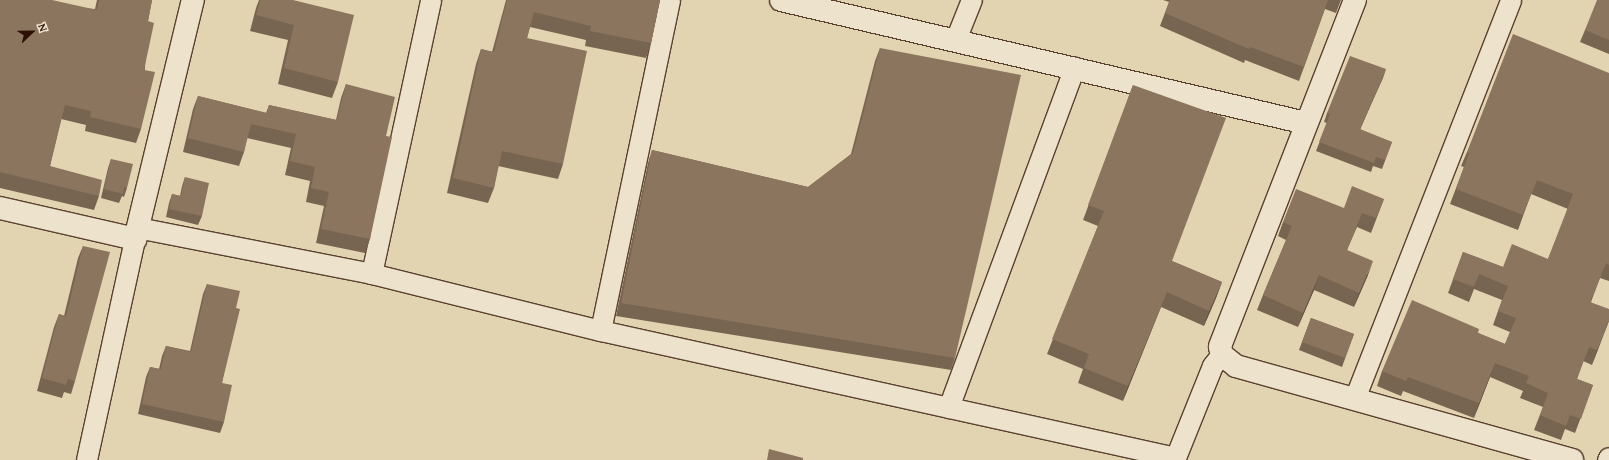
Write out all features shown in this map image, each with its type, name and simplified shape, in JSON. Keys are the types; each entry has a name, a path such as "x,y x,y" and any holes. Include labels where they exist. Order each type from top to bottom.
{"street":[{"path":"87,460 137,234 193,0"},
{"path":"372,274 431,0"},
{"path":"601,330 670,0"},
{"path":"781,0 1306,123"},
{"path":"956,40 972,0"},
{"path":"1355,0 1220,347 1222,355 1236,366 1572,460"},
{"path":"1355,399 1511,0"},
{"path":"949,408 1075,68"},
{"path":"0,208 137,234 372,274 601,330 1176,458 1213,366 1222,355"}],"building":[{"path":"0,0 52,0 97,10 99,0 152,0 148,21 154,23 144,70 155,72 141,129 90,117 91,111 65,105 50,166 102,180 99,196 0,172"},
{"path":"260,0 293,0 354,15 338,82 284,68 294,25 256,15"},
{"path":"507,0 660,0 651,43 590,31 591,26 534,12 527,38 587,51 563,164 502,151 494,188 453,178 481,49 494,52"},
{"path":"1170,0 1328,0 1304,67 1250,47 1249,49 1165,13"},
{"path":"1597,0 1609,0 1609,40 1585,30"},
{"path":"1513,34 1609,73 1609,265 1606,263 1590,302 1609,309 1609,320 1597,350 1589,347 1577,379 1593,385 1581,419 1570,415 1566,426 1540,415 1548,393 1526,383 1529,376 1495,363 1479,403 1408,377 1406,381 1382,371 1412,300 1479,329 1478,333 1505,344 1516,318 1498,311 1508,286 1479,274 1474,287 1453,279 1463,252 1503,267 1512,244 1548,259 1573,194 1537,180 1523,215 1456,189 1469,153 1467,152"},
{"path":"880,48 1021,75 955,358 621,303 652,150 808,187 853,153"},
{"path":"1350,56 1386,69 1360,129 1392,142 1385,160 1376,157 1374,163 1319,142 1330,114 1327,113"},
{"path":"346,84 395,97 386,136 392,137 370,239 321,229 329,192 311,188 315,167 290,161 296,134 251,124 244,152 188,138 198,96 267,113 269,105 337,120"},
{"path":"1133,85 1226,118 1172,261 1222,282 1209,311 1167,292 1128,386 1084,368 1089,354 1052,339 1104,211 1088,205"},
{"path":"111,159 133,164 127,188 124,187 123,194 104,189"},
{"path":"185,177 209,183 202,216 169,209 172,194 181,196"},
{"path":"1352,186 1384,199 1376,218 1362,213 1347,250 1373,261 1359,293 1319,275 1303,313 1263,295 1292,226 1283,222 1296,189 1344,208"},
{"path":"83,246 110,252 75,381 68,379 66,385 42,378 59,314 66,316"},
{"path":"207,284 240,291 236,308 240,309 222,383 232,385 224,422 142,404 150,367 161,369 166,346 191,352"},
{"path":"1311,318 1354,334 1345,358 1302,342"},
{"path":"769,449 803,458 803,460 767,460"}]}
